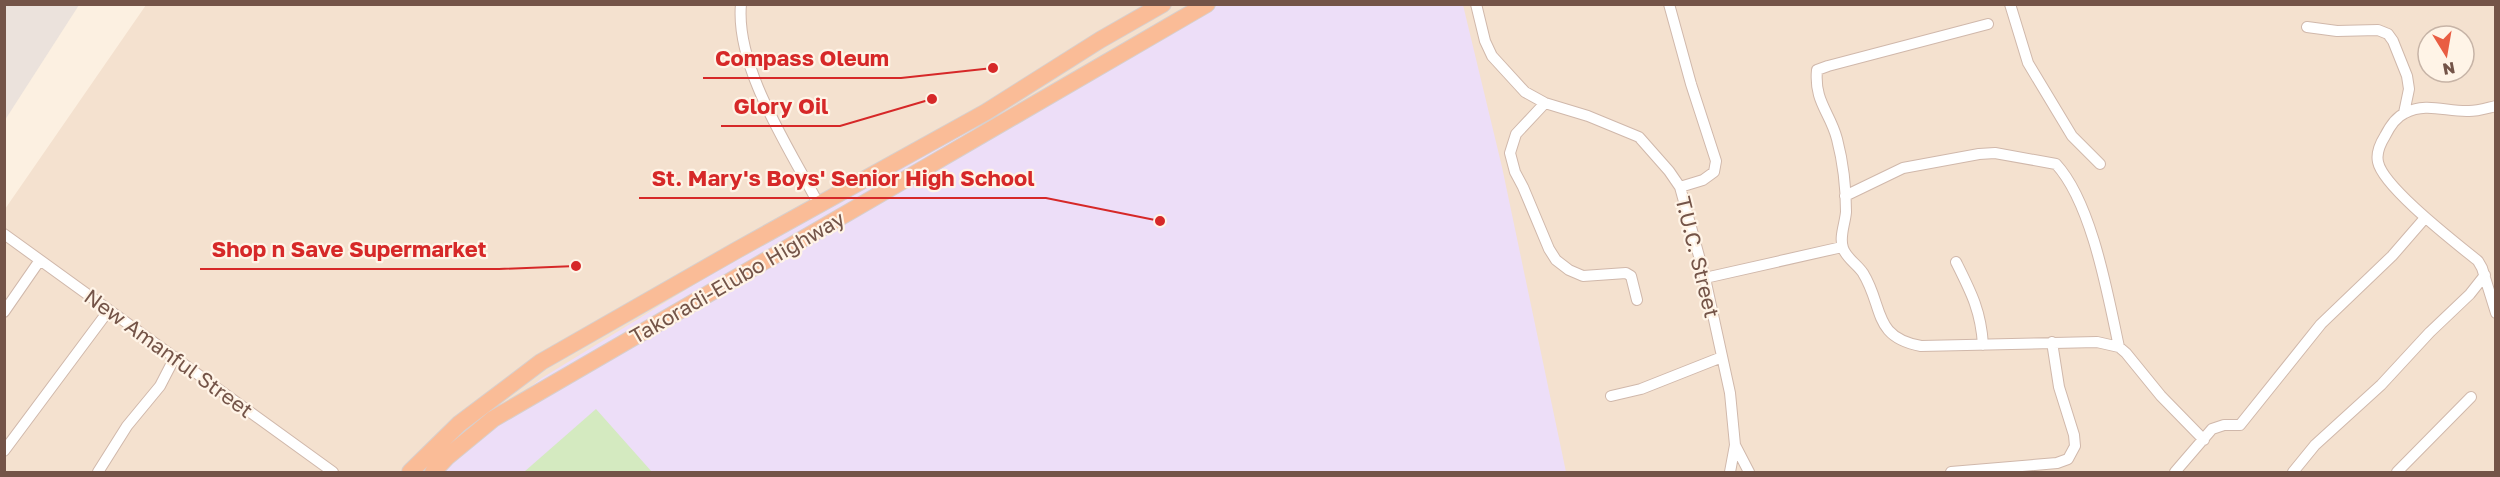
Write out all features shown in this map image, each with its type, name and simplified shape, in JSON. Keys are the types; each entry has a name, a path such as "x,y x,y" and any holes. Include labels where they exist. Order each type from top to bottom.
{"highway":[{"name":"Takoradi-Elubo Highway","path":"410,472 459,424 541,362 986,112 1100,40 1163,4"},
{"name":"Takoradi-Elubo Highway","path":"433,472 447,457 493,419 1207,4"}],"street":[{"path":"741,4 741,38 746,56 767,106 819,205"},
{"name":"T.U.C. Street","path":"1476,4 1485,41 1492,56 1525,92 1545,103 1588,116 1639,137 1664,164 1680,187 1705,278 1730,393 1735,446 1730,472"},
{"path":"1669,4 1691,84 1716,161 1714,172 1703,180 1680,187"},
{"path":"2010,4 2028,63 2072,136 2100,164"},
{"path":"1988,24 1817,70 1815,87 1837,137 1845,196 1842,247 1863,273 1882,322 1892,336 1905,343 1921,346 2097,342 2119,347 2133,360 2160,396 2204,440"},
{"path":"2307,27 2337,31 2378,30 2388,34 2393,41 2407,76 2409,89 2404,113 2388,130 2380,146 2378,165 2400,193 2425,218 2478,261 2485,275 2496,313"},
{"path":"1545,103 1516,134 1510,153 1515,172 1546,244 1556,260 1569,270 1583,276 1626,273 1631,276 1637,300"},
{"path":"2404,113 2431,108 2466,111 2496,106"},
{"path":"1845,196 1903,168 1979,154 1995,153 2056,164 2067,178 2084,215 2105,285 2119,347"},
{"path":"2175,472 2212,429 2224,425 2240,425 2248,418 2272,382 2321,324 2392,256 2425,218"},
{"name":"New Amanful Street","path":"4,234 333,472"},
{"path":"1705,278 1842,247"},
{"path":"4,312 40,260"},
{"path":"1956,262 1977,306 1983,345"},
{"path":"2293,472 2315,445 2381,385 2430,332 2470,294 2485,275"},
{"path":"4,451 109,310"},
{"path":"1951,472 2057,463 2068,459 2073,453 2074,435 2062,397 2052,342"},
{"path":"98,472 127,426 160,386 175,357"},
{"path":"1611,396 1641,389 1722,357"},
{"path":"2397,472 2471,397"},
{"path":"1735,446 1749,472"}],"shaded area":[{"path":"1198,4 1463,5 1502,167 1566,472 442,472 478,429 542,378 710,275"},
{"path":"4,5 79,5 5,120"},
{"path":"146,5 2495,5 2495,472 5,472 5,209"}],"green space":[{"path":"596,409 652,472 524,472"}],"place":[{"name":"Compass Oleum","path":"993,68"},
{"name":"Glory Oil","path":"932,99"},
{"name":"St. Mary's Boys' Senior High School","path":"1160,221"},
{"name":"Shop n Save Supermarket","path":"576,266"}]}
